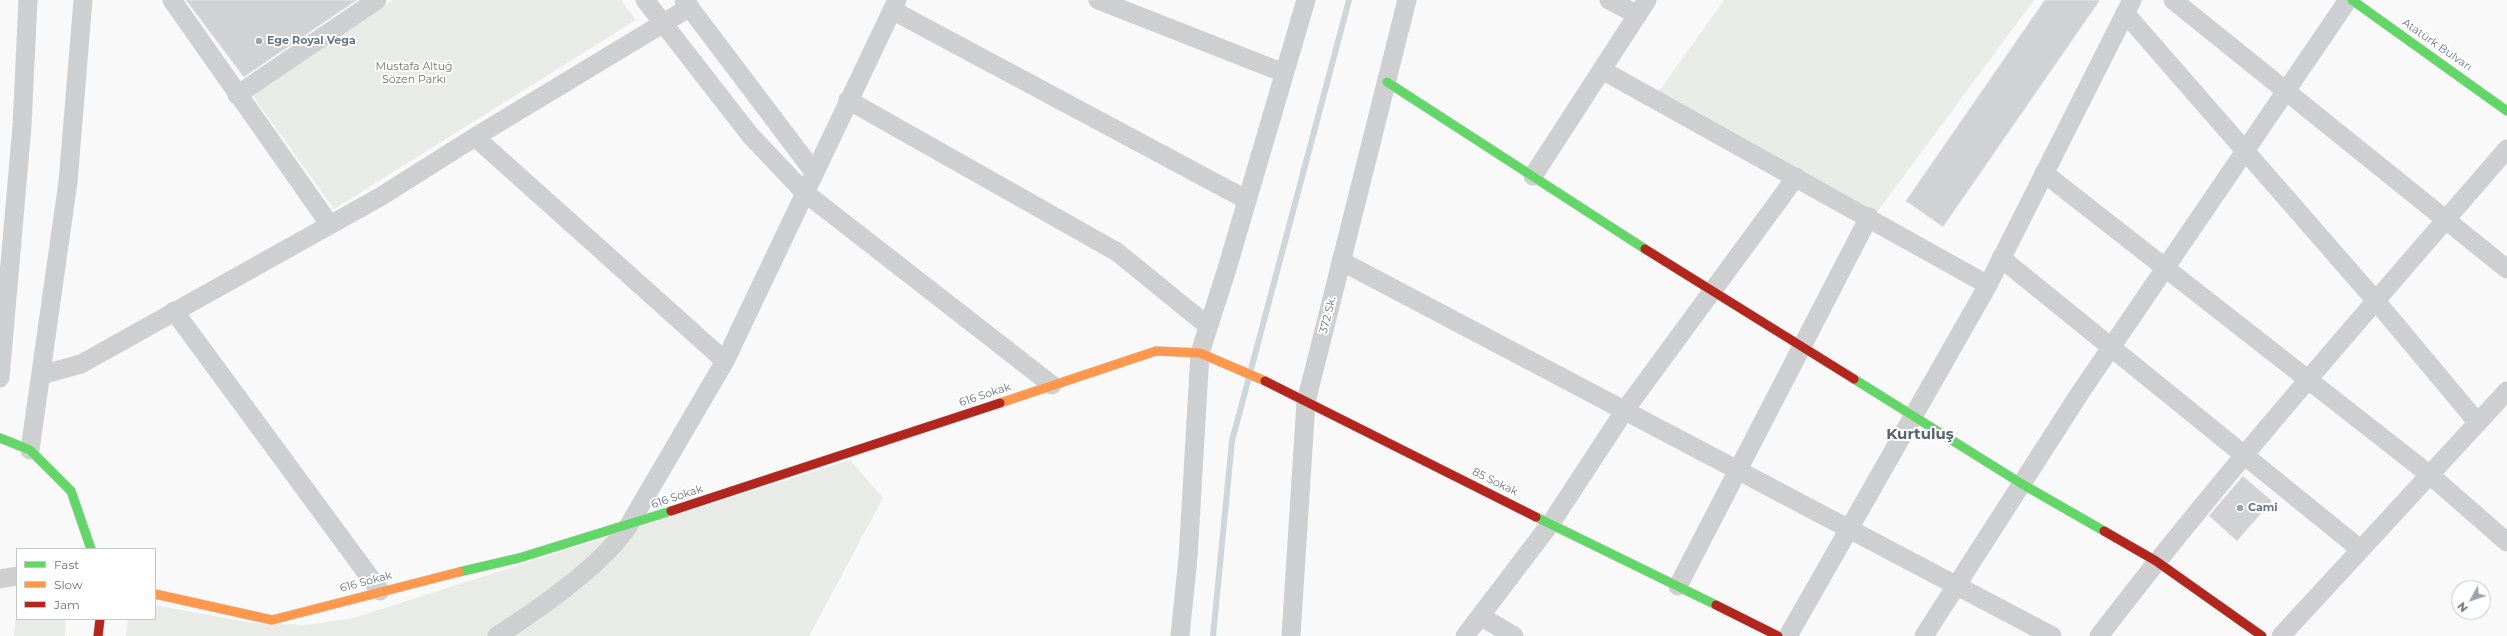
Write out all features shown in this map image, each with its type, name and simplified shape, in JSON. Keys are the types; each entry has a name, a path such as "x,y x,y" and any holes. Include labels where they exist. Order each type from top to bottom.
{"street":[{"path":"0,378 7,214 22,126 28,0"},
{"path":"30,450 68,182 84,0"},
{"path":"172,0 237,95 330,225"},
{"path":"237,95 377,0"},
{"path":"645,0 750,135 804,192 1052,385"},
{"path":"1098,0 1284,73"},
{"path":"1180,636 1188,558 1200,353 1306,0"},
{"name":"372 Sk.","path":"1291,636 1306,402 1407,0"},
{"path":"1533,176 1642,7 1609,0"},
{"path":"2173,0 2285,92 2507,269"},
{"path":"1924,636 2112,347 2348,0"},
{"name":"Atatürk Bulvarı","path":"2352,0 2507,111"},
{"name":"Atatürk Bulvarı","path":"2365,0 2507,103"},
{"path":"41,376 81,364 380,197 475,137 664,24 687,4 814,172"},
{"path":"498,636 542,608 618,542 629,525 725,361 779,251 804,192 895,5 1247,200"},
{"path":"1788,636 1988,285 2128,6 2245,151 2376,300 2478,423"},
{"path":"1602,70 1988,285"},
{"path":"1387,82 1713,290 2022,484 2156,561 2262,636"},
{"path":"848,100 1117,252 1208,326"},
{"path":"475,137 725,361"},
{"path":"2099,636 2156,561 2309,378 2507,148"},
{"path":"2044,173 2309,378 2430,475 2507,542"},
{"path":"1465,636 1551,523 1625,410 1796,177"},
{"path":"1678,586 1869,218"},
{"path":"2001,258 2360,549"},
{"path":"1342,261 1850,528 1956,587 2052,636"},
{"path":"174,311 380,591"},
{"name":"616 Sokak","path":"156,594 272,620 380,591 518,558 629,525 1156,351 1200,353"},
{"name":"85 Sokak","path":"1200,353 1250,373 1778,636"},
{"path":"2281,636 2507,391"},
{"path":"0,438 30,450 71,491 91,548"},
{"path":"0,579 16,576"},
{"path":"1480,616 1514,636"},
{"path":"98,636 100,620"}],"green space":[{"name":"Mustafa Altuğ Sözen Parkı","path":"393,0 621,0 636,20 334,209 250,92"},
{"path":"1724,0 2034,0 1877,212 1657,94"},
{"path":"850,460 883,498 809,636 126,636 128,620 156,620 156,605 252,623 306,625 353,618"},
{"path":"16,617 16,620 66,620 65,636 14,636"}],"building":[{"name":"Ege Royal Vega","path":"186,0 357,0 244,77"},
{"path":"2045,0 2100,0 1943,227 1906,201"},
{"name":"Cami","path":"2243,476 2272,501 2237,541 2209,516"}],"waterway":[{"path":"1213,636 1232,441 1349,0"}],"traffic: fast":[{"path":"2352,0 2507,111"},
{"path":"1387,82 1645,249"},
{"path":"1854,379 2022,484 2104,531"},
{"path":"0,438 30,450 71,491 91,548"},
{"path":"459,572 519,558 671,511"},
{"path":"1536,517 1716,605"}],"traffic: slow":[{"path":"1000,403 1156,351 1200,353 1265,381"},
{"path":"156,594 272,620 459,572"}],"traffic: jam":[{"path":"1645,249 1854,379"},
{"path":"1265,381 1536,517"},
{"path":"671,511 1000,403"},
{"path":"2104,531 2156,561 2262,636"},
{"path":"1716,605 1778,636"},
{"path":"98,636 100,620"}],"place":[{"name":"Ege Royal Vega","path":"259,41"},
{"name":"Cami","path":"2240,508"}],"district":[{"name":"Kurtuluş","path":"1920,435"}]}
